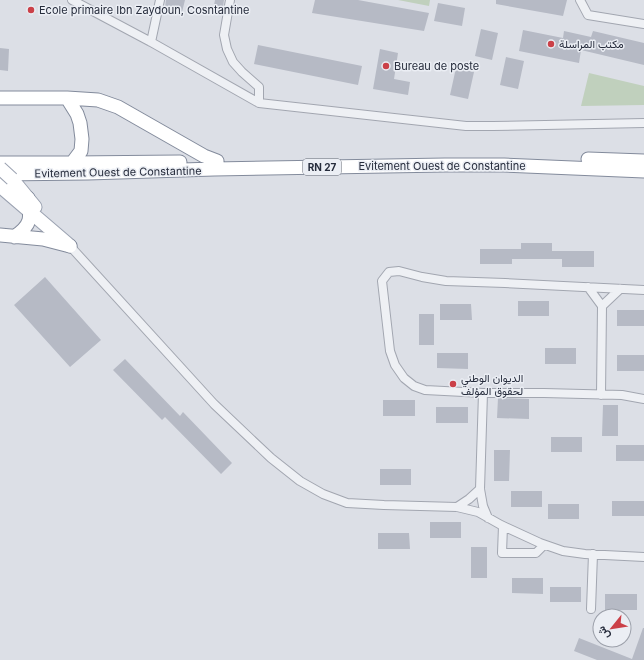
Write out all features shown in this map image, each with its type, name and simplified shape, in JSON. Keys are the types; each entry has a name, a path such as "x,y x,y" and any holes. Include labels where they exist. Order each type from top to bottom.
{"main road":[{"path":"0,98 67,98 98,100 118,107 204,156 218,161"},
{"path":"67,98 77,114 82,139 81,151 72,163"},
{"name":"Evitement Ouest de Constantine","path":"0,162 72,163 418,157 644,160"},
{"name":"Evitement Ouest de Constantine","path":"6,176 222,169 452,165 504,165 644,171"},
{"path":"0,168 70,246"},
{"path":"0,186 70,246"},
{"path":"14,237 23,231 29,223 30,213 28,198"},
{"path":"0,235 43,239 70,246"}],"street":[{"path":"151,42 160,0"},
{"path":"230,0 224,35 227,49 233,62 259,87 259,103"},
{"path":"580,0 588,15 644,24"},
{"path":"74,1 151,42 259,103 466,126 644,122"},
{"path":"70,246 214,404 272,458 300,481 323,494 347,503 458,507 478,512 503,526 544,545 563,551 644,557"},
{"path":"644,290 446,281 399,271 388,272 382,281 390,351 395,365 404,378 414,386 425,390 483,393 622,395 644,399"},
{"path":"588,287 602,306 600,395"},
{"path":"602,306 620,289"},
{"path":"483,393 480,489 483,506 488,518"},
{"path":"458,507 480,489"},
{"path":"503,526 502,553 536,553 544,545"},
{"path":"591,609 594,554"}],"green space":[{"path":"398,0 430,0 429,6"},
{"path":"589,73 644,86 644,105 581,106"}],"building":[{"path":"166,0 185,0 182,12 165,7"},
{"path":"215,0 224,0 222,13 213,11"},
{"path":"315,0 358,0 429,13 424,31 312,13"},
{"path":"496,0 567,0 563,16 496,4"},
{"path":"438,3 465,8 462,26 434,21"},
{"path":"481,29 498,33 492,60 475,56"},
{"path":"523,30 563,38 564,31 591,37 593,31 644,43 644,65 581,50 579,63 519,51"},
{"path":"258,45 362,66 358,85 254,64"},
{"path":"0,48 9,49 8,71 0,70"},
{"name":"Bureau de poste","path":"380,49 398,53 394,79 410,82 408,95 373,89"},
{"path":"506,57 524,61 518,89 500,85"},
{"path":"456,68 474,72 468,99 450,95"},
{"path":"521,243 552,243 552,251 594,251 594,267 562,267 562,259 512,259 512,264 480,264 480,249 521,249"},
{"path":"45,277 101,340 70,367 14,305"},
{"path":"518,301 549,301 549,316 518,316"},
{"path":"440,304 471,304 472,320 440,320"},
{"path":"617,310 644,310 644,326 617,326"},
{"path":"419,314 434,314 434,345 419,345"},
{"path":"545,348 576,348 576,364 545,364"},
{"path":"437,353 468,353 468,369 437,368"},
{"path":"617,355 644,355 644,371 617,371"},
{"path":"125,359 180,416 183,412 232,463 221,474 165,417 162,420 113,370"},
{"path":"498,398 529,399 529,419 497,418"},
{"path":"383,400 415,400 415,416 383,416"},
{"path":"603,405 618,405 618,436 602,436"},
{"path":"436,407 468,407 468,423 436,423"},
{"path":"551,437 582,437 582,452 551,452"},
{"path":"616,445 644,445 644,461 616,461"},
{"path":"494,450 510,450 509,481 494,481"},
{"path":"380,469 411,469 411,485 380,485"},
{"path":"511,491 542,491 542,507 511,507"},
{"path":"612,501 644,501 644,516 612,516"},
{"path":"548,504 579,504 579,519 548,519"},
{"path":"430,522 461,522 461,538 430,538"},
{"path":"378,533 409,533 410,549 378,549"},
{"path":"471,547 487,547 487,578 471,578"},
{"path":"512,578 543,578 543,594 512,593"},
{"path":"550,587 581,587 581,602 550,602"},
{"path":"605,594 637,594 637,610 632,610 632,608 605,608"},
{"path":"644,628 644,660 597,660 574,651 579,638 592,643 592,648 604,648 632,659"}],"place":[{"name":"Ecole primaire Ibn Zaydoun, Cosntantine","path":"31,10"},
{"name":"مكتب المراسلة","path":"551,44"},
{"name":"Bureau de poste","path":"386,66"},
{"name":"الديوان الوطني لحقوق المؤلف","path":"453,384"}]}
